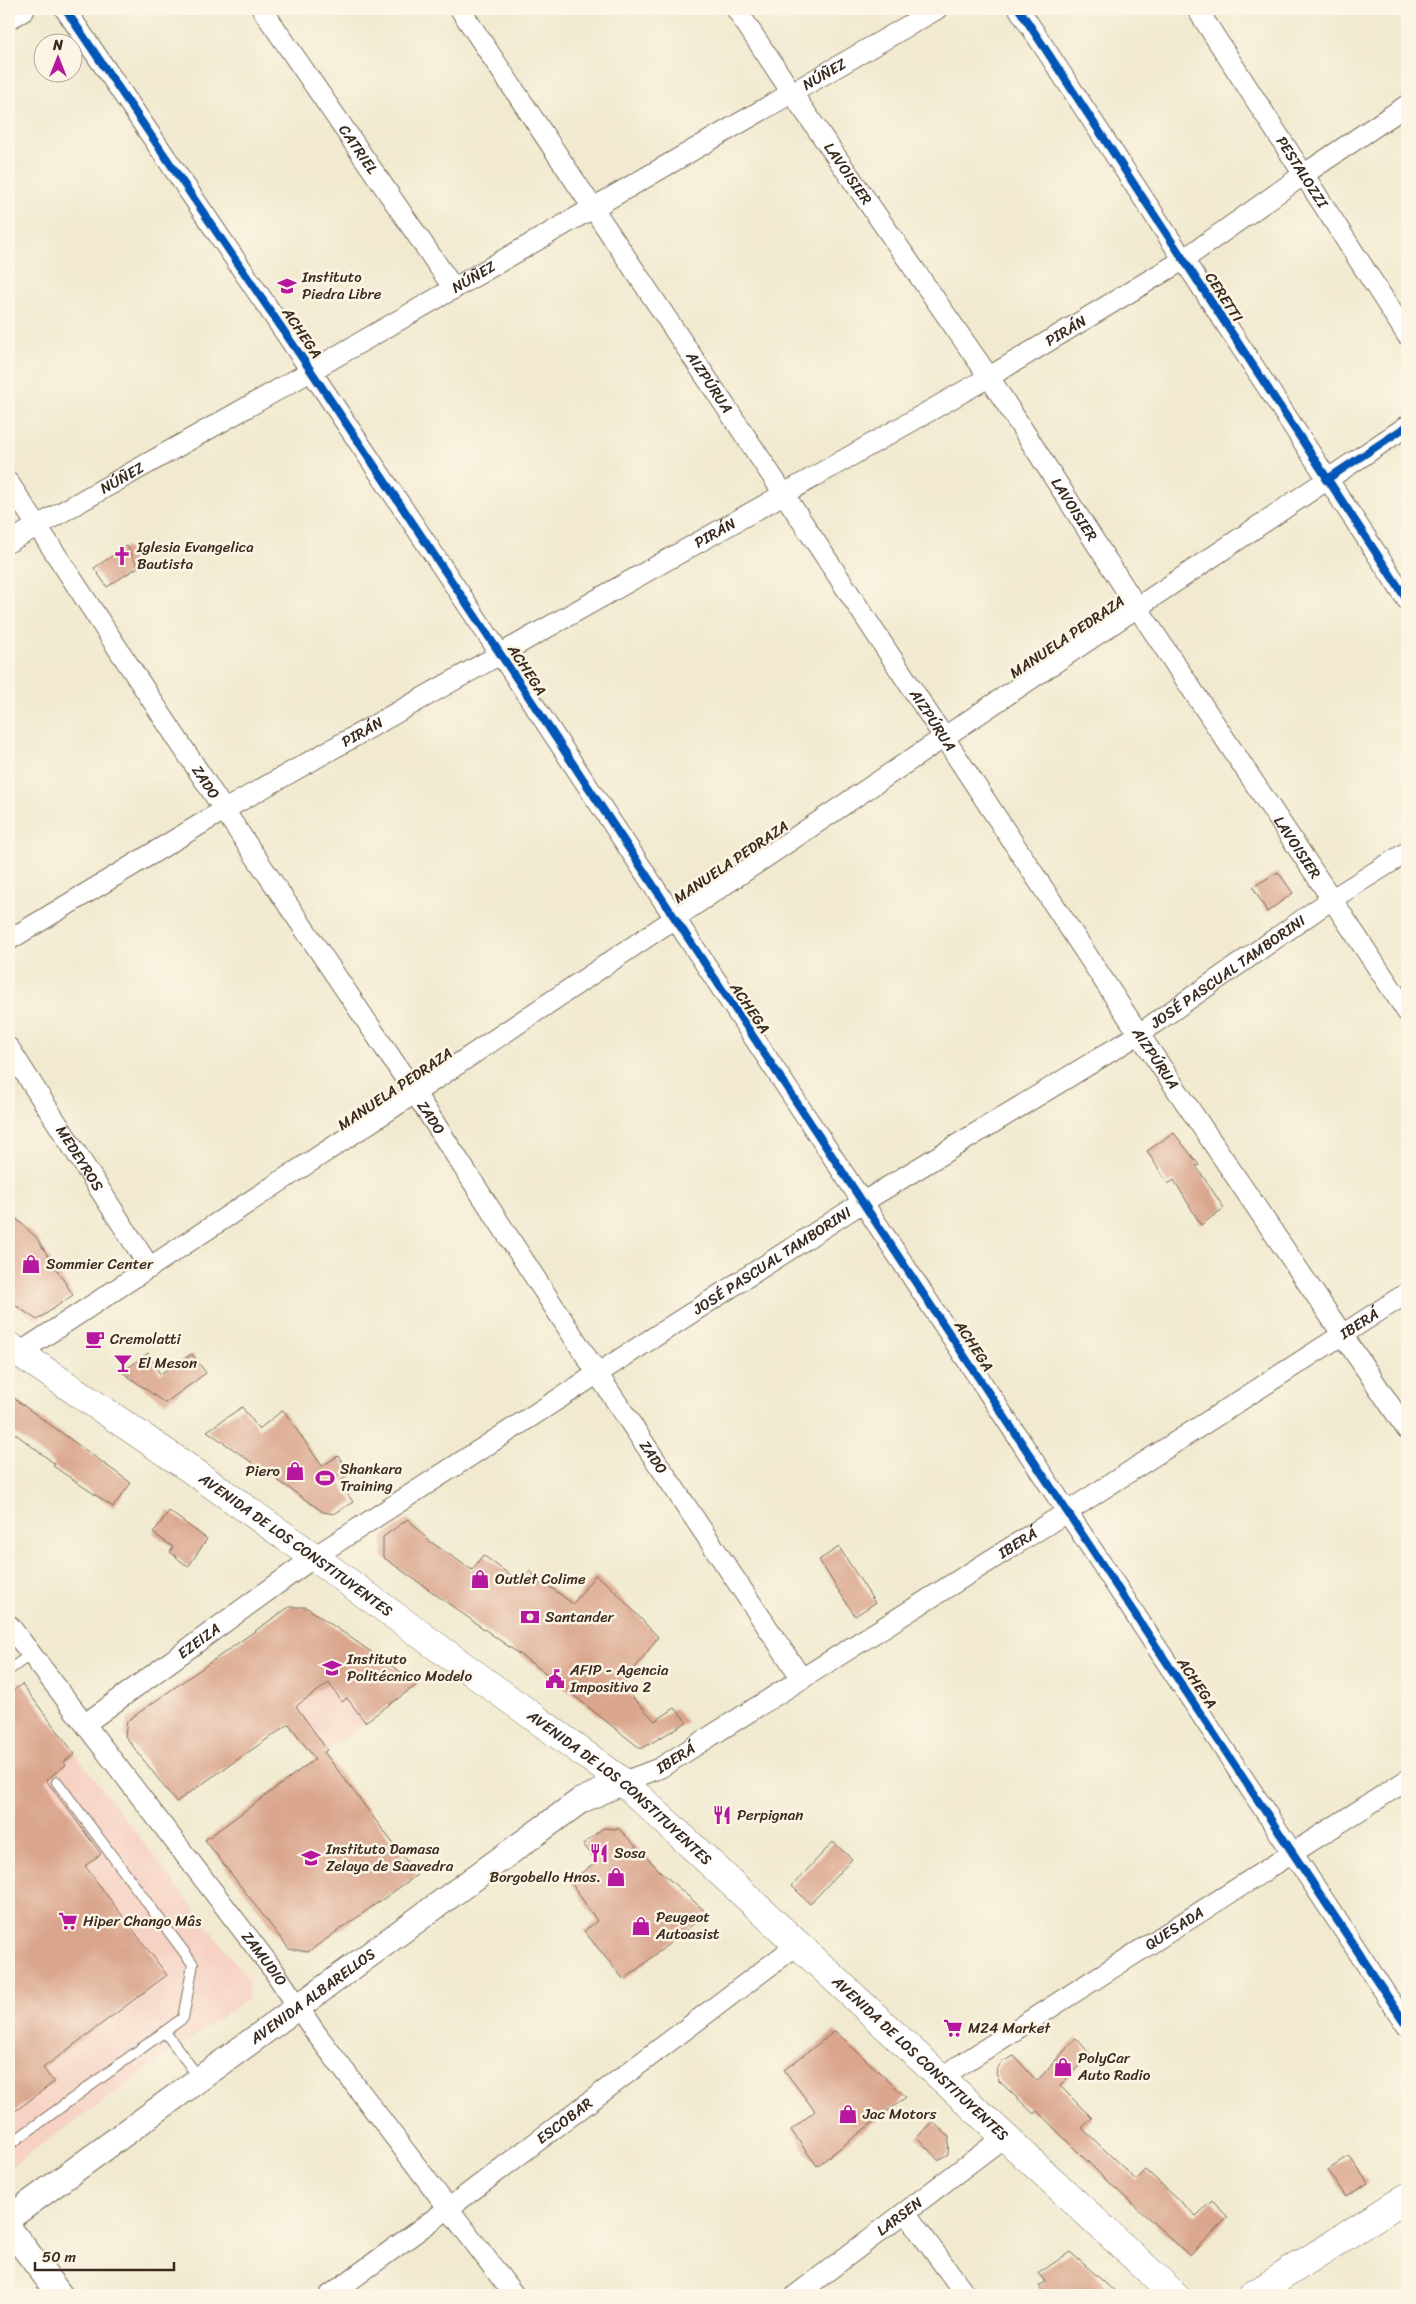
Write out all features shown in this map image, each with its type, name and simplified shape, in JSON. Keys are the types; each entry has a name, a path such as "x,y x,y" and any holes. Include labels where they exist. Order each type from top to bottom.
{"main road":[{"name":"AVENIDA DE LOS CONSTITUYENTES","path":"12,1353 190,1469 623,1782 1175,2295"},
{"path":"1253,2295 1407,2197"}],"street":[{"path":"9,16 22,9"},
{"name":"ACHEGA","path":"65,9 312,371 501,655 673,918 863,1202 1407,2026"},
{"name":"CATRIEL","path":"262,9 454,289"},
{"name":"AIZPÚRUA","path":"460,9 784,494 1139,1034 1344,1334 1407,1430"},
{"name":"LAVOISIER","path":"736,9 989,377 1137,607 1407,1012"},
{"name":"NÚÑEZ","path":"9,542 312,371 937,9"},
{"name":"CERETTI","path":"1019,9 1326,480 1407,600"},
{"name":"PESTALOZZI","path":"1197,9 1407,335"},
{"name":"PIRÁN","path":"9,940 224,810 501,655 989,377 1183,260 1303,175 1407,105"},
{"name":"MANUELA PEDRAZA","path":"12,1353 150,1268 415,1093 1407,426"},
{"name":"ZADO","path":"9,483 224,810 415,1093 597,1373 802,1679"},
{"name":"JOSÉ PASCUAL TAMBORINI","path":"314,1557 863,1202 1139,1034 1332,899 1407,852"},
{"name":"MEDEYROS","path":"9,1048 150,1268"},
{"name":"IBERÁ","path":"623,1782 660,1768 1067,1512 1407,1294"},
{"name":"EZEIZA","path":"85,1724 314,1557"},
{"name":"ZAMUDIO","path":"9,1625 274,1972 297,2008 514,2295"},
{"name":"QUESADA","path":"940,2078 1407,1780"},
{"name":"AVENIDA ALBARELLOS","path":"9,2218 580,1801 623,1782"},
{"name":"ESCOBAR","path":"330,2295 449,2208 797,1945"},
{"name":"LARSEN","path":"796,2295 1004,2138"},
{"path":"905,2212 966,2295"},
{"path":"9,2228 60,2295"}],"lane":[{"path":"9,1670 31,1654"},
{"path":"9,2145 182,2018 193,1964 57,1782"},
{"path":"165,2032 200,2079"}],"shaded area":[{"name":"Instituto Politécnico Modelo","path":"289,1607 306,1607 418,1684 327,1750 247,1637"},
{"path":"9,1666 249,1981 247,1999 9,2168"}],"building":[{"name":"Iglesia Evangelica Bautista","path":"127,546 138,567 107,587 94,568"},
{"path":"1278,872 1293,893 1267,912 1253,887"},
{"path":"1174,1133 1199,1165 1196,1166 1224,1208 1201,1225 1174,1180 1168,1184 1147,1151"},
{"name":"Sommier Center","path":"9,1212 36,1237 73,1295 37,1320 9,1301"},
{"path":"148,1353 160,1374 192,1354 206,1373 165,1403 122,1372"},
{"path":"9,1395 131,1483 113,1507 53,1466 55,1464 9,1429"},
{"path":"242,1407 259,1429 283,1410 322,1466 338,1456 350,1473 339,1482 353,1502 334,1514 323,1512 207,1431"},
{"path":"169,1511 207,1539 188,1567 170,1552 173,1547 153,1533"},
{"path":"408,1519 428,1540 472,1570 483,1555 521,1583 529,1571 573,1604 595,1575 609,1585 658,1637 622,1686 655,1721 675,1708 687,1722 641,1749 543,1671 383,1557 383,1537"},
{"path":"839,1547 875,1603 855,1616 819,1560"},
{"path":"289,1607 306,1607 418,1684 365,1722 347,1698 342,1702 329,1683 296,1706 327,1750 324,1752 417,1875 308,1952 289,1949 205,1840 315,1759 289,1724 176,1802 125,1736 127,1721"},
{"name":"Hiper Chango Mâs","path":"22,1684 75,1754 64,1762 66,1765 46,1780 101,1854 85,1866 167,1975 43,2068 54,2082 9,2116 9,1694"},
{"path":"603,1828 619,1829 661,1872 707,1913 624,1980 584,1931 597,1921 570,1881 597,1862 583,1844"},
{"path":"833,1842 852,1859 810,1904 792,1886"},
{"path":"835,2031 906,2097 817,2166 791,2130 815,2111 784,2070"},
{"path":"1076,2038 1090,2054 1060,2086 1092,2118 1082,2128 1136,2180 1146,2170 1196,2216 1212,2201 1228,2217 1190,2256 1104,2178 1037,2111 1034,2114 999,2081 996,2073 997,2069 1002,2062 1014,2056 1037,2081"},
{"path":"933,2122 949,2137 948,2154 938,2160 917,2137"},
{"path":"1349,2156 1368,2183 1346,2197 1328,2170"},
{"path":"1070,2252 1118,2295 1045,2295 1039,2286 1045,2282 1039,2273"}],"cycle path":[{"path":"65,9 501,655 1407,2026"},
{"path":"1019,9 1407,600"},
{"path":"1326,480 1407,426"}],"place":[{"name":"Instituto Piedra Libre","path":"287,286"},
{"name":"Iglesia Evangelica Bautista","path":"122,556"},
{"name":"Sommier Center","path":"31,1264"},
{"name":"Cremolatti","path":"95,1339"},
{"name":"El Meson","path":"123,1363"},
{"name":"Piero","path":"295,1471"},
{"name":"Shankara Training","path":"325,1478"},
{"name":"Outlet Colime","path":"480,1579"},
{"name":"Santander","path":"530,1617"},
{"name":"Instituto Politécnico Modelo","path":"332,1668"},
{"name":"AFIP - Agencia Impositiva 2","path":"555,1679"},
{"name":"Perpignan","path":"722,1815"},
{"name":"Sosa","path":"599,1853"},
{"name":"Instituto Damasa Zelaya de Saavedra","path":"311,1858"},
{"name":"Borgobello Hnos.","path":"616,1877"},
{"name":"Hiper Chango Mâs","path":"68,1921"},
{"name":"Peugeot Autoasist","path":"641,1926"},
{"name":"M24 Market","path":"953,2028"},
{"name":"PolyCar Auto Radio","path":"1063,2067"},
{"name":"Jac Motors","path":"848,2114"}]}
